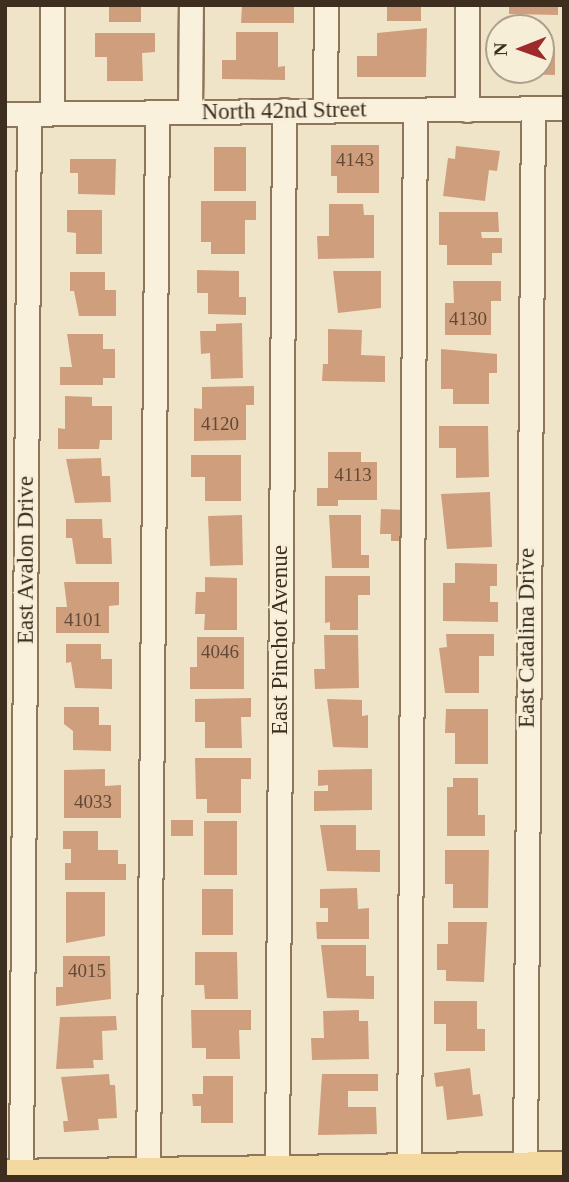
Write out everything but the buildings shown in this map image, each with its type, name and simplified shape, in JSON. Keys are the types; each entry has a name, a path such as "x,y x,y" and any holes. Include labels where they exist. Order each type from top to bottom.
{"main road":[{"path":"25,1175 564,1166"}],"street":[{"name":"East Avalon Drive","path":"25,1175 41,113 51,5"},
{"path":"190,112 191,5"},
{"path":"325,110 326,5"},
{"path":"467,5 467,110"},
{"name":"North 42nd Street","path":"5,114 564,108"},
{"name":"East Pinchot Avenue","path":"259,1173 284,110"},
{"path":"409,1168 415,110"},
{"name":"East Catalina Drive","path":"525,1167 533,110"},
{"path":"142,1174 157,113"}]}
